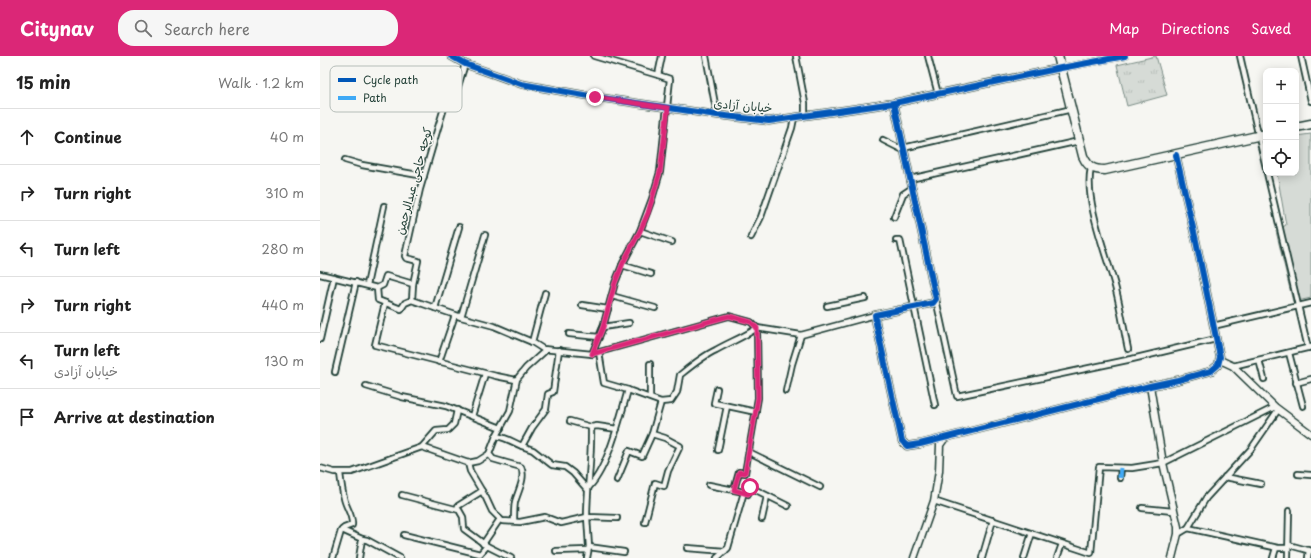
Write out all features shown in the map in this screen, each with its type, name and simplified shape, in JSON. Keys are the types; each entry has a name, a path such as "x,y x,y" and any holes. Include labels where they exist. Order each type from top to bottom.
{"highway":[{"path":"1058,56 1079,141 1087,165 1091,168 1105,170 1262,135"},
{"path":"1299,127 1311,124"}],"street":[{"name":"خیابان آزادی","path":"451,56 465,64 521,84 668,108 768,121 894,103 1061,68"},
{"path":"592,354 603,327 615,283 622,265 648,213 660,172 670,79 594,56"},
{"path":"658,75 662,56"},
{"path":"706,56 717,115"},
{"path":"796,56 806,103 805,116"},
{"path":"928,56 938,94"},
{"path":"1061,68 1125,56"},
{"path":"1240,56 1262,135"},
{"path":"1300,56 1311,101"},
{"name":"کوچه حاجی عبدالرحمن","path":"462,74 465,64"},
{"path":"894,103 957,396 1132,359 1216,339"},
{"path":"883,140 903,149 1072,109"},
{"name":"کوچه حاجی عبدالرحمن","path":"412,300 413,284 418,261 406,258 405,256 424,176 443,112"},
{"path":"751,237 771,189 794,118"},
{"path":"910,178 1079,141"},
{"path":"875,316 902,441 907,446 934,441 1211,371 1218,365 1220,356 1176,155"},
{"path":"345,160 362,165 424,176"},
{"path":"1091,168 1089,178 1091,199 1113,280 1128,348"},
{"path":"1233,366 1309,348 1268,176"},
{"path":"894,217 903,194 912,188"},
{"path":"367,285 384,206"},
{"path":"435,308 458,227"},
{"path":"640,231 672,242"},
{"path":"461,317 485,235"},
{"path":"896,240 900,240 935,405"},
{"path":"622,265 651,274"},
{"path":"320,274 377,288 383,285 386,276 413,284"},
{"path":"320,339 334,277"},
{"path":"335,372 356,282"},
{"path":"377,288 378,300 401,310 405,303 412,300 461,317 494,326 532,342 546,350 560,350 584,354 592,354 729,316 751,322 757,328 801,335 914,306 933,303 936,299"},
{"path":"532,342 545,293"},
{"path":"612,296 655,308"},
{"path":"826,306 865,298"},
{"path":"385,303 375,345 485,374 516,380"},
{"path":"1213,326 1311,303"},
{"path":"582,305 608,309"},
{"path":"439,362 455,315"},
{"path":"603,327 629,323"},
{"path":"599,352 604,383 650,397 661,402 671,401 677,392 680,375 715,350 740,339 757,328"},
{"path":"734,490 739,472 745,473 758,398 757,328"},
{"path":"570,334 599,337"},
{"path":"786,391 801,335"},
{"path":"422,447 468,463 478,461 489,454 496,436 510,412 516,380 526,368 546,350"},
{"path":"522,446 532,428 546,409 548,394 553,392 560,350"},
{"path":"1289,353 1303,406"},
{"path":"1220,360 1233,366 1276,409 1311,434"},
{"path":"1259,360 1264,379"},
{"path":"650,364 650,397"},
{"path":"472,416 485,374"},
{"path":"1296,383 1311,379"},
{"path":"366,386 402,397 446,406 501,428"},
{"path":"1150,386 1163,462 1178,534 1172,558"},
{"path":"718,389 714,403 756,412"},
{"path":"587,489 593,484 604,463 617,429 628,390"},
{"path":"618,480 629,451 642,456 652,434 661,402"},
{"path":"718,450 727,406"},
{"path":"934,501 1091,553 1099,467 1132,468 1163,462 1276,409"},
{"path":"1178,534 1188,528 1206,498 1251,448 1276,409"},
{"path":"320,468 340,472 352,472 422,447 436,431 448,430 454,424 457,410"},
{"path":"570,421 591,427 597,426 617,429"},
{"path":"587,558 589,548 587,489 592,448 591,427"},
{"path":"645,522 655,483 664,486 668,471 680,446 665,438 652,434"},
{"path":"496,436 508,438 515,443 532,450 552,465 565,467 573,473 587,489"},
{"path":"914,558 934,501 939,471 940,445 945,438"},
{"path":"934,441 940,445"},
{"path":"749,452 820,487"},
{"path":"489,454 493,459 521,467 523,471 520,491 515,501 514,521"},
{"path":"468,463 470,471 492,511 502,521 520,522 545,517 561,523 587,517 617,518"},
{"path":"1120,478 1121,468"},
{"path":"333,558 342,530 352,525 351,513 344,498 340,472"},
{"path":"1298,474 1311,475"},
{"path":"1225,477 1261,484"},
{"path":"710,485 748,494 750,487 788,506"},
{"path":"457,509 458,506 482,491"},
{"path":"717,558 728,548 732,540 744,492"},
{"path":"402,495 459,510 463,517 464,529 485,545 511,558"},
{"path":"762,519 767,496"},
{"path":"1142,508 1173,511"},
{"path":"1288,558 1289,511"},
{"path":"404,535 478,556 500,519"},
{"path":"982,558 994,520"},
{"path":"1188,528 1276,548 1288,547 1310,550 1308,558"},
{"path":"342,530 367,540 400,558"},
{"path":"1024,558 1032,533"},
{"path":"359,558 362,539"},
{"path":"1057,558 1062,544"},
{"path":"556,551 589,548 624,552"},
{"path":"687,548 725,551"},
{"path":"1273,558 1276,548"}],"green space":[{"path":"1156,56 1167,95 1127,106 1117,65"},
{"path":"1311,134 1311,298 1293,302 1276,231 1286,225 1278,176 1299,176 1299,136"}],"marked path":[{"path":"1120,478 1121,468"}],"cycle path":[{"path":"451,56 465,64 521,84 595,97 769,121 894,103 1125,56"},
{"path":"894,103 936,299 933,303 875,315 902,441 907,446 1178,380 1211,371 1218,365 1220,357 1196,241 1176,155"}],"route":[{"path":"595,97 668,108 660,172 648,213 623,263 615,283 603,327 592,354 729,316 751,322 757,328 758,398 745,473 739,472 734,490 748,494 750,487"}]}
